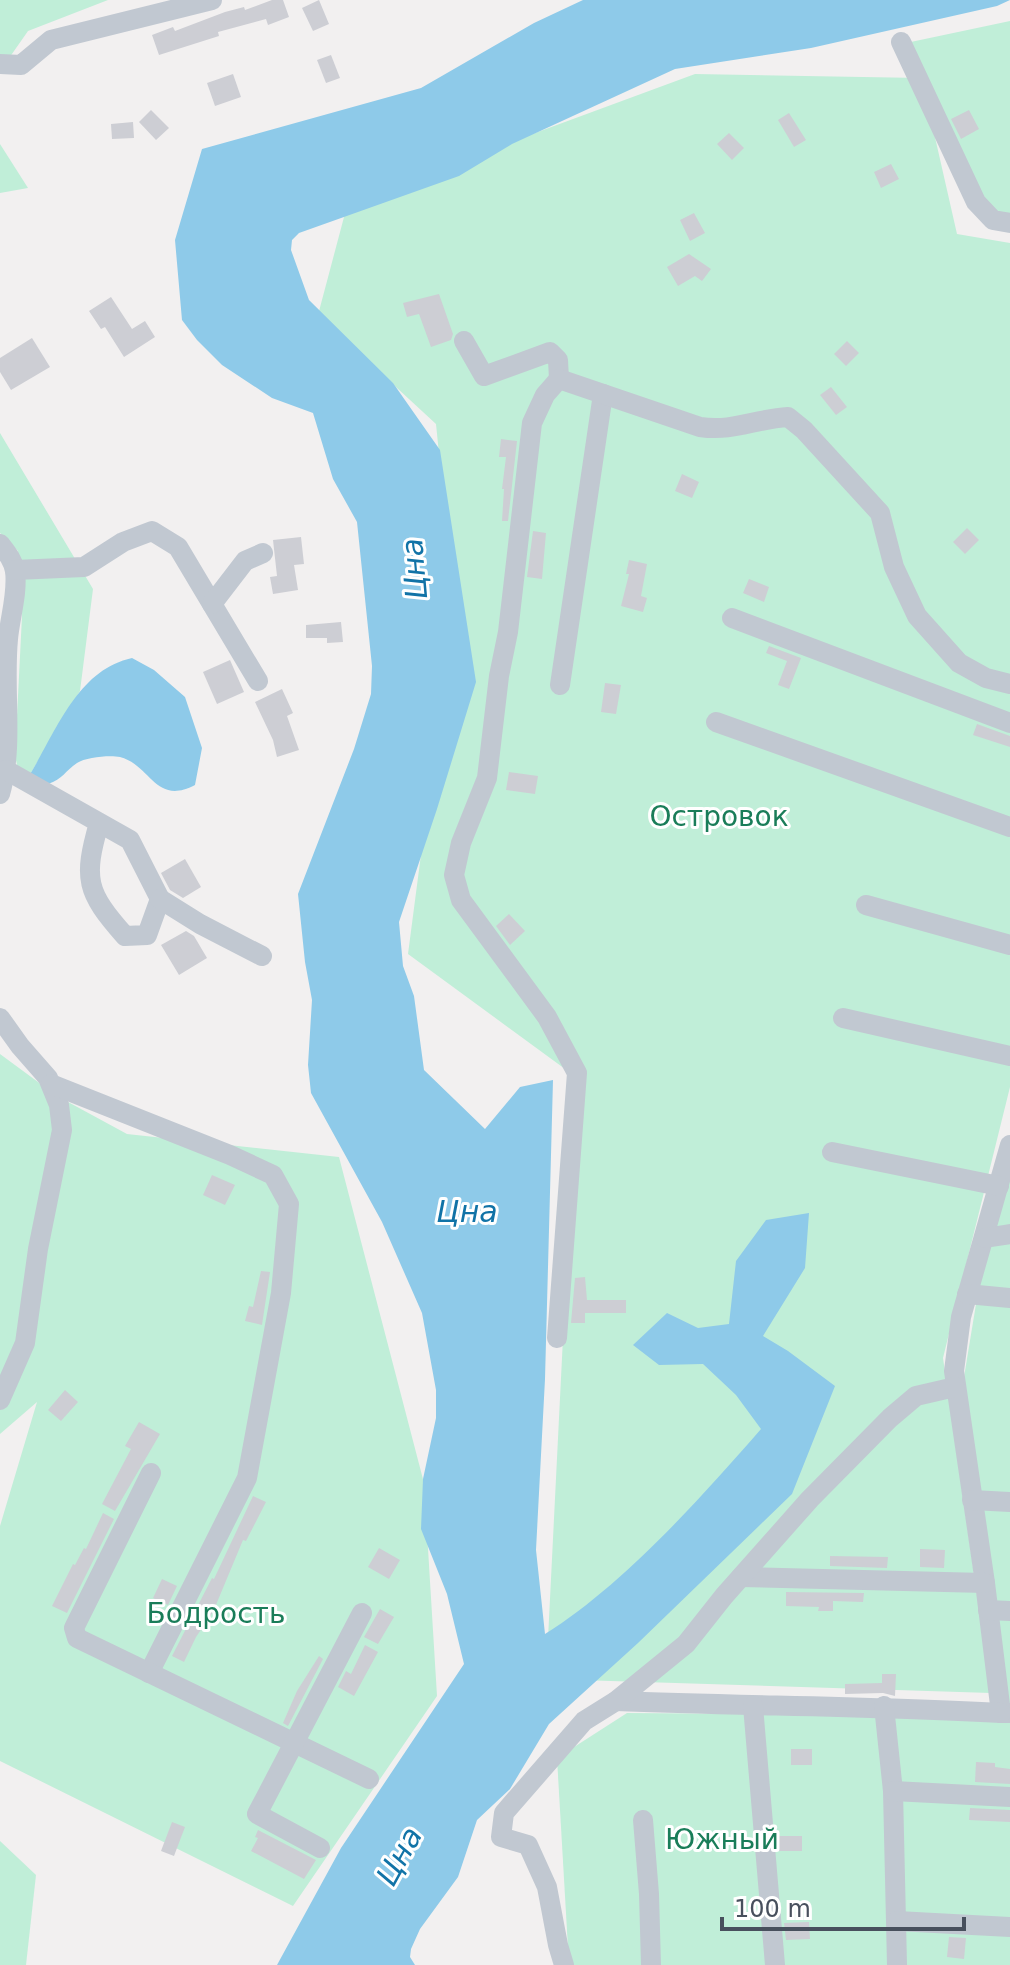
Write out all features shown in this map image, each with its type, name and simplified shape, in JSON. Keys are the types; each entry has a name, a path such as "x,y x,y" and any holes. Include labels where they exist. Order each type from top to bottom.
{"street":[{"path":"0,64 21,65 51,40 212,0"},
{"path":"901,42 976,202 993,220 1010,223"},
{"path":"464,341 484,376 550,352 558,360 559,379 545,395 532,423 508,632 499,676 487,778 461,843 454,875 461,900 547,1017 577,1073 557,1338"},
{"path":"559,379 700,427 722,430 769,418 788,417 804,430 880,513 894,567 917,616 959,663 986,678 1010,684"},
{"path":"560,685 603,394"},
{"path":"15,570 84,567 123,542 152,531 178,547 258,681"},
{"path":"0,544 11,557 15,570 6,662 6,770 0,794"},
{"path":"212,604 245,561 263,553"},
{"path":"732,618 1010,723"},
{"path":"716,722 1010,827"},
{"path":"6,770 130,840 160,899 262,956"},
{"path":"99,823 90,853 89,882 101,909 125,936 147,935 160,899"},
{"path":"866,905 1010,945"},
{"path":"0,1018 51,1084 59,1105 61,1142 38,1249 25,1343 0,1400"},
{"path":"843,1018 1010,1056"},
{"path":"51,1084 273,1175 289,1204 281,1293 247,1478 149,1673"},
{"path":"616,1701 753,1706 884,1706 1005,1713 955,1387 956,1343 967,1294 1010,1145"},
{"path":"832,1152 999,1186"},
{"path":"985,1238 1010,1234"},
{"path":"967,1294 1010,1298"},
{"path":"564,1965 547,1887 528,1845 501,1837 504,1813 584,1721 616,1701 686,1644 810,1499 890,1418 916,1396 955,1387"},
{"path":"151,1473 74,1628 77,1638 369,1779"},
{"path":"972,1500 1010,1502"},
{"path":"741,1577 985,1583"},
{"path":"988,1610 1010,1611"},
{"path":"320,1848 257,1814 362,1613"},
{"path":"753,1706 775,1965"},
{"path":"884,1706 893,1791 897,1965"},
{"path":"893,1791 1010,1797"},
{"path":"643,1820 651,1965"},
{"path":"897,1921 1010,1927"}],"green space":[{"path":"0,0 108,0 28,31 0,71"},
{"name":"Островок","path":"1010,21 1010,217 983,211 922,80 957,234 1010,243 1010,1087 943,1358 991,1693 546,1679 576,1077 408,954 454,602 436,424 318,315 348,202 695,74 921,78 906,43"},
{"path":"0,144 28,188 0,193"},
{"path":"0,433 93,589 80,691 29,776 18,769 15,756 22,616 18,551 0,533"},
{"name":"Бодрость","path":"0,1054 57,1096 127,1134 339,1157 424,1483 437,1696 293,1906 0,1761 0,1526 37,1402 0,1434"},
{"path":"1010,1161 1010,1290 978,1287"},
{"path":"977,1298 1010,1301 1010,1712 964,1377"},
{"name":"Южный","path":"627,1713 885,1715 888,1965 569,1965 557,1758"},
{"path":"1010,1714 1010,1965 897,1965 895,1715"},
{"path":"0,1841 36,1875 26,1965 0,1965"}],"water":[{"name":"Цна","path":"583,0 1010,0 997,6 811,48 675,69 512,144 459,176 299,233 292,240 291,250 309,300 393,383 440,450 476,682 399,922 403,966 414,996 424,1070 485,1129 520,1087 553,1080 545,1379 536,1550 545,1634 603,1592 659,1540 761,1429 736,1395 703,1364 659,1365 633,1345 667,1313 698,1328 729,1324 736,1261 766,1220 809,1213 805,1268 763,1336 835,1386 792,1494 549,1724 510,1789 477,1820 458,1877 420,1929 411,1949 410,1957 415,1965 277,1965 341,1848 464,1664 447,1594 421,1529 423,1479 436,1418 436,1390 422,1313 382,1222 311,1093 308,1065 312,1000 298,894 354,749 371,694 372,666 357,522 333,479 313,413 272,398 222,365 182,320 175,240 202,149 421,88 534,23"},
{"path":"132,658 154,670 185,697 202,748 195,785 171,791 154,782 130,761 116,756 81,761 48,784 29,776 59,722 82,689 96,675"}],"building":[{"path":"272,0 283,0 289,17 268,25 266,19 218,32 219,36 159,55 152,35 173,27 175,31 225,12 244,7 245,10"},
{"path":"319,0 329,24 313,31 302,8"},
{"path":"331,55 340,78 326,83 317,60"},
{"path":"233,74 241,97 215,106 207,83"},
{"path":"151,110 169,128 156,140 139,122"},
{"path":"969,110 979,129 961,139 951,119"},
{"path":"789,113 806,140 794,147 778,120"},
{"path":"133,122 134,138 112,139 111,124"},
{"path":"729,133 744,148 732,160 717,144"},
{"path":"891,164 899,179 881,188 874,172"},
{"path":"694,213 705,233 690,241 680,220"},
{"path":"689,254 711,269 702,281 695,276 678,286 667,267"},
{"path":"439,294 453,334 451,340 431,347 419,314 407,317 403,303"},
{"path":"111,297 132,329 145,321 155,337 124,357 105,327 101,329 89,311"},
{"path":"32,338 50,367 11,390 0,372 0,358"},
{"path":"847,341 859,353 846,366 834,354"},
{"path":"831,387 847,407 836,415 820,395"},
{"path":"501,439 517,441 508,521 502,521 506,457 499,457"},
{"path":"682,474 699,482 692,498 675,491"},
{"path":"967,528 979,540 965,554 953,542"},
{"path":"533,531 546,533 542,579 527,577"},
{"path":"301,537 304,564 294,565 298,590 273,594 270,577 277,576 273,540"},
{"path":"629,560 647,564 641,596 647,598 643,612 621,606"},
{"path":"749,579 769,587 764,602 743,593"},
{"path":"341,622 343,642 327,643 327,638 306,638 306,625"},
{"path":"769,646 801,658 789,689 778,685 787,661 766,653"},
{"path":"230,660 244,692 217,704 203,672"},
{"path":"605,683 621,685 616,714 601,712"},
{"path":"282,689 293,713 287,716 299,750 277,757 273,740 255,702"},
{"path":"977,724 1010,736 1010,747 973,735"},
{"path":"509,772 538,776 535,794 506,790"},
{"path":"185,859 201,887 183,898 170,890 161,873"},
{"path":"509,914 525,931 510,945 496,926"},
{"path":"186,931 194,936 207,958 179,975 161,945"},
{"path":"212,1175 235,1185 225,1205 203,1195"},
{"path":"261,1271 270,1272 262,1325 245,1321 249,1306 253,1307"},
{"path":"585,1277 587,1300 626,1300 626,1313 585,1313 585,1323 571,1323 575,1278"},
{"path":"65,1390 78,1402 61,1421 48,1410"},
{"path":"139,1422 160,1434 115,1511 102,1504 131,1449 125,1446"},
{"path":"253,1496 266,1502 246,1541 243,1540 213,1612 184,1662 172,1656 214,1579"},
{"path":"103,1513 114,1519 67,1613 52,1606 73,1564 86,1549"},
{"path":"379,1548 400,1560 389,1579 368,1567"},
{"path":"920,1549 945,1550 944,1568 920,1567"},
{"path":"830,1556 888,1557 887,1568 830,1566"},
{"path":"162,1579 177,1586 168,1605 153,1598"},
{"path":"786,1592 864,1593 863,1602 833,1601 833,1611 818,1611 819,1607 786,1606"},
{"path":"380,1609 394,1617 378,1644 364,1637"},
{"path":"365,1645 378,1652 354,1696 338,1687 346,1671 351,1674"},
{"path":"319,1656 323,1659 288,1726 283,1723 297,1691"},
{"path":"882,1674 896,1674 895,1696 883,1693 845,1694 845,1684 882,1683"},
{"path":"791,1749 812,1749 812,1765 791,1765"},
{"path":"976,1762 995,1763 995,1767 1010,1769 1010,1784 975,1782"},
{"path":"970,1808 1010,1810 1010,1822 969,1820"},
{"path":"172,1822 185,1827 174,1856 161,1851"},
{"path":"258,1830 316,1860 304,1879 251,1851 258,1838 255,1837"},
{"path":"778,1836 802,1836 802,1851 779,1851"},
{"path":"809,1922 810,1939 786,1940 784,1923"},
{"path":"949,1937 966,1938 964,1959 947,1957"}]}
